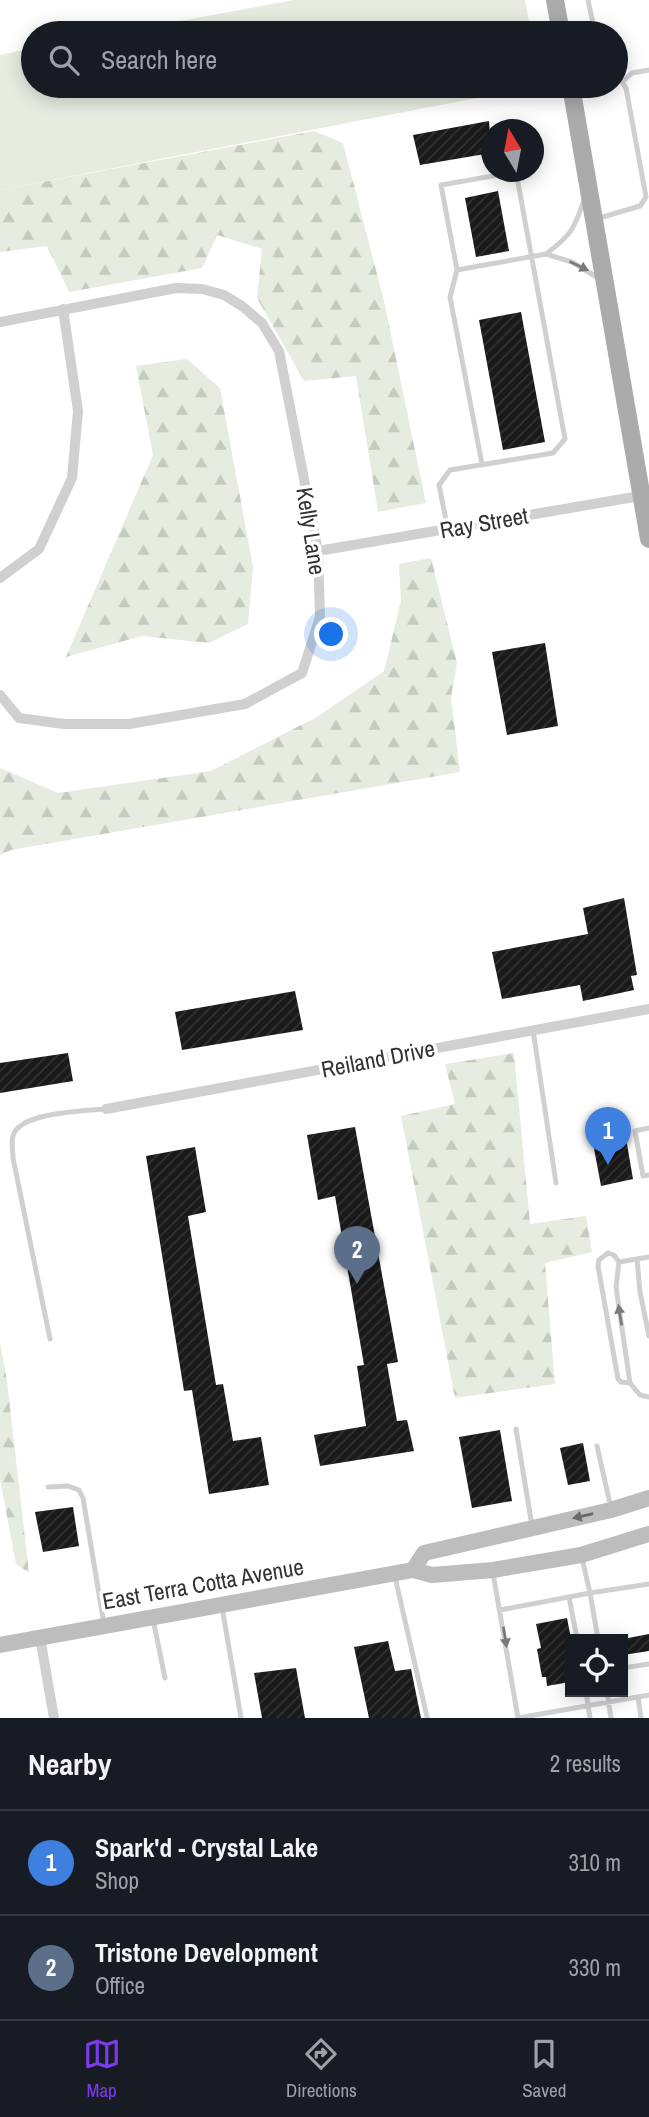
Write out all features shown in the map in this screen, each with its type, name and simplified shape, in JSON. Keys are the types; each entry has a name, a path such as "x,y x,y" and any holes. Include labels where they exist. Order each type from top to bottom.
{"main road":[{"path":"555,0 559,21"},
{"path":"577,98 589,187 645,496 649,539"},
{"name":"East Terra Cotta Avenue","path":"413,1570 424,1553 611,1510 649,1498"},
{"name":"East Terra Cotta Avenue","path":"0,1645 413,1570 432,1575 493,1570 581,1555 649,1534"}],"street":[{"name":"Kelly Lane","path":"0,322 176,288 202,289 224,295 243,306 262,323 279,351 318,551 320,617 302,673 245,704 129,724 64,724 19,719 0,695"},
{"path":"0,578 39,549 72,478 78,411 64,309"},
{"name":"Ray Street","path":"318,551 645,496"},
{"name":"Reiland Drive","path":"106,1109 649,1009"},
{"path":"40,1637 54,1718"}],"lane":[{"path":"589,0 592,21"},
{"path":"628,75 649,70"},
{"path":"595,219 627,211 646,202 628,98"},
{"path":"448,530 439,485 450,470 552,453 565,439 516,172 441,185 457,270 450,297 482,464"},
{"path":"457,270 546,254 568,237 576,225 589,187"},
{"path":"546,254 572,262 606,284"},
{"path":"533,1030 556,1183"},
{"path":"50,1339 13,1158 13,1135 19,1126 36,1117 106,1109"},
{"path":"649,1128 635,1131 643,1176 649,1175"},
{"path":"630,1383 618,1379 598,1266 598,1260 608,1253 614,1255 619,1262 616,1287 630,1383 640,1395 649,1397"},
{"path":"619,1262 649,1257"},
{"path":"637,1259 640,1292 649,1336"},
{"path":"640,1292 649,1291"},
{"path":"516,1429 533,1527"},
{"path":"597,1446 611,1510"},
{"path":"48,1487 68,1486 79,1490 83,1499 104,1625"},
{"path":"581,1555 597,1634"},
{"path":"493,1570 518,1718 649,1695"},
{"path":"394,1574 427,1717"},
{"path":"500,1610 649,1584"},
{"path":"569,1597 575,1634"},
{"path":"221,1603 241,1718"},
{"path":"152,1616 164,1678"},
{"path":"628,1667 649,1664"},
{"path":"587,1697 590,1718"},
{"path":"608,1697 611,1718"},
{"path":"638,1697 641,1718"}],"green space":[{"path":"294,0 525,0 529,21 180,21"},
{"path":"21,51 21,98 477,98 0,190 0,55"},
{"path":"314,131 343,143 384,301 426,503 378,512 356,376 304,381 257,298 262,249 217,235 202,268 69,292 47,246 0,252 0,190"},
{"path":"187,359 220,388 253,567 248,624 209,643 142,636 66,657 153,455 136,366"},
{"path":"431,558 457,663 451,697 460,772 11,850 0,855 0,768 58,793 211,771 317,717 384,671 401,601 399,564"},
{"path":"514,1053 530,1224 586,1216 592,1252 545,1263 555,1384 455,1398 401,1116 455,1104 445,1064"},
{"path":"0,1342 29,1573 16,1564 0,1479"}],"building":[{"path":"481,122 481,155 420,165 413,135"},
{"path":"498,191 509,251 476,257 465,198"},
{"path":"521,312 545,442 503,450 479,320"},
{"path":"545,643 558,726 507,735 492,652"},
{"path":"624,898 637,975 631,976 634,990 583,1001 580,985 502,999 492,952 588,934 583,908"},
{"path":"295,991 303,1030 182,1050 175,1012"},
{"path":"68,1053 73,1081 0,1093 0,1063"},
{"path":"623,1121 633,1179 601,1186 590,1127"},
{"path":"355,1127 398,1362 387,1364 397,1421 407,1420 414,1451 320,1466 314,1435 366,1426 357,1366 364,1365 335,1196 318,1200 307,1135"},
{"path":"195,1147 206,1212 188,1216 216,1385 223,1384 233,1441 261,1437 269,1485 209,1494 192,1390 184,1391 146,1156"},
{"path":"500,1430 512,1501 472,1508 459,1437"},
{"path":"583,1443 590,1481 568,1485 560,1448"},
{"path":"73,1507 79,1546 43,1552 35,1512"},
{"path":"567,1618 570,1634 565,1634 565,1683 547,1686 546,1677 542,1677 537,1649 541,1648 536,1624"},
{"path":"649,1634 649,1651 628,1654 628,1638"},
{"path":"388,1641 395,1671 411,1669 421,1718 369,1718 354,1647"},
{"path":"296,1668 305,1718 262,1718 254,1673"}],"place":[{"name":"Spark'd - Crystal Lake","path":"608,1165"},
{"name":"Tristone Development","path":"357,1284"}]}
